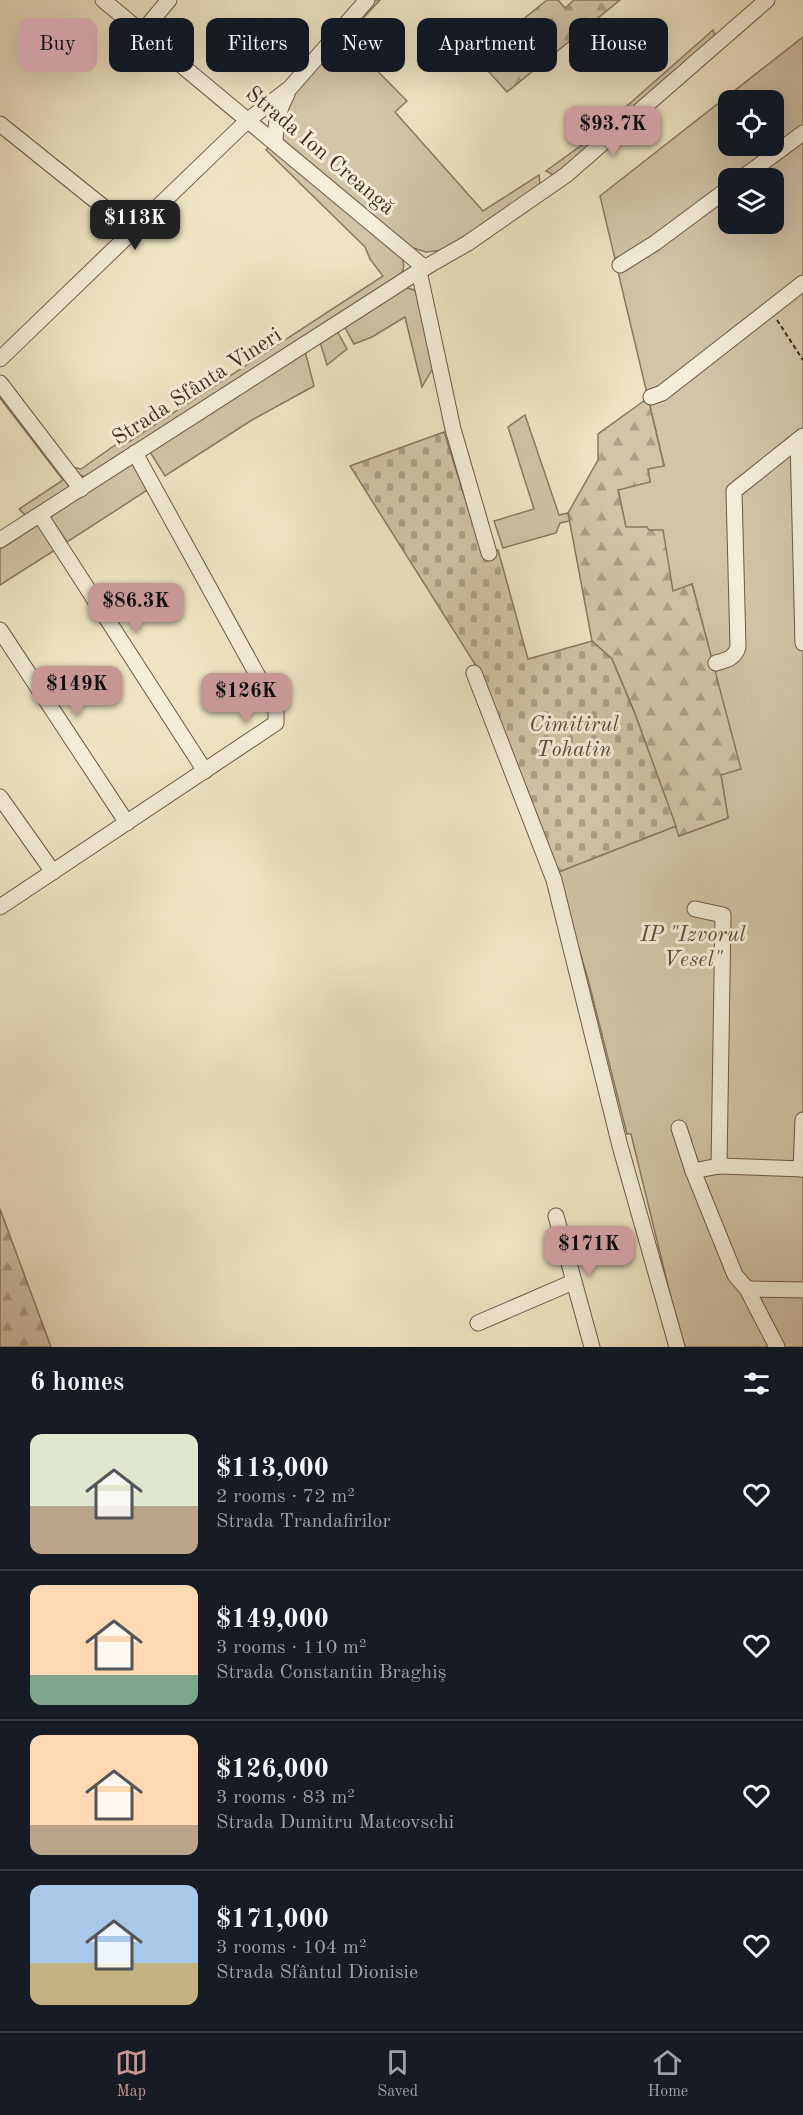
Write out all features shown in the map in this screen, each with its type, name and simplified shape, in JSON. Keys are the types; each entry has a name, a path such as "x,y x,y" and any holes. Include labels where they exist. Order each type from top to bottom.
{"street":[{"name":"Strada Ion Creangă","path":"103,0 125,18"},
{"path":"154,18 169,0"},
{"path":"0,359 248,120 290,88 367,0"},
{"name":"Strada Sfânta Vineri","path":"0,540 422,269 468,243 551,187 721,33 767,0"},
{"name":"Strada Ion Creangă","path":"190,72 422,269"},
{"path":"275,142 278,111 290,88"},
{"path":"0,124 132,230"},
{"path":"756,168 803,133"},
{"path":"620,265 655,243 718,196"},
{"path":"422,269 453,429 489,553"},
{"path":"651,397 662,393 803,283"},
{"path":"0,383 81,489"},
{"path":"801,438 803,643"},
{"path":"716,663 728,660 736,654 738,646 734,491 801,438"},
{"path":"0,907 276,723 276,709 135,453"},
{"path":"40,515 205,771"},
{"path":"0,630 127,823"},
{"path":"474,674 554,880 620,1146 676,1347"},
{"path":"0,796 53,872"},
{"path":"695,909 723,915 719,1166"},
{"path":"693,1171 719,1166 802,1169 803,1120"},
{"path":"679,1128 693,1171 735,1275 747,1289 777,1347"},
{"path":"556,1216 592,1347"},
{"path":"478,1323 573,1282"},
{"path":"747,1289 803,1290"}],"path":[{"path":"769,308 803,360"}],"green space":[{"path":"372,0 380,0 363,18 356,18"},
{"path":"547,0 558,0 565,8 574,0 620,0 598,18 569,18 569,42 557,51 557,18 525,18"},
{"path":"713,30 715,36 555,176 546,171 586,142"},
{"name":"IP \"Izvorul Vesel\"","path":"803,37 803,1347 685,1347 631,1134 627,1134 588,979 556,873 676,826 679,836 728,818 721,775 714,667 692,584 673,592 647,527 626,528 618,489 650,482 648,469 664,465 600,196 718,104 718,156 784,156 784,90 735,90"},
{"path":"321,59 321,72 378,72 407,101 395,112 483,211 539,175 540,184 538,188 444,250 426,252 410,247 285,145 279,137 280,125 298,85"},
{"path":"489,72 532,72 507,92"},
{"path":"271,144 401,254 404,265 401,274 396,281 88,478 77,474 72,467 81,469 118,443 121,447 383,276 370,259 365,247 266,150"},
{"path":"404,287 414,290 420,297 434,366 422,387 405,317 372,337 354,344 344,326"},
{"path":"337,331 347,349 327,365 320,342"},
{"path":"305,351 314,386 252,420 165,476 150,452"},
{"path":"0,389 69,484 67,490 27,517 19,509 63,480 0,398"},
{"path":"648,398 664,466 648,469 650,482 618,490 626,527 663,530 673,591 692,584 741,769 721,775 728,818 679,836 635,714 612,659 592,641 568,513 598,460 598,434"},
{"path":"525,415 559,515 568,513 570,521 560,523 556,533 503,548 494,521 534,509 508,427"},
{"name":"Cimitirul Tohatin","path":"444,432 483,555 498,550 528,659 592,641 612,659 676,826 556,873 480,672 350,466"},
{"path":"132,463 149,489 67,542 50,517"},
{"path":"39,524 55,550 0,585 0,549"},
{"path":"0,1209 51,1347 0,1347"}]}
